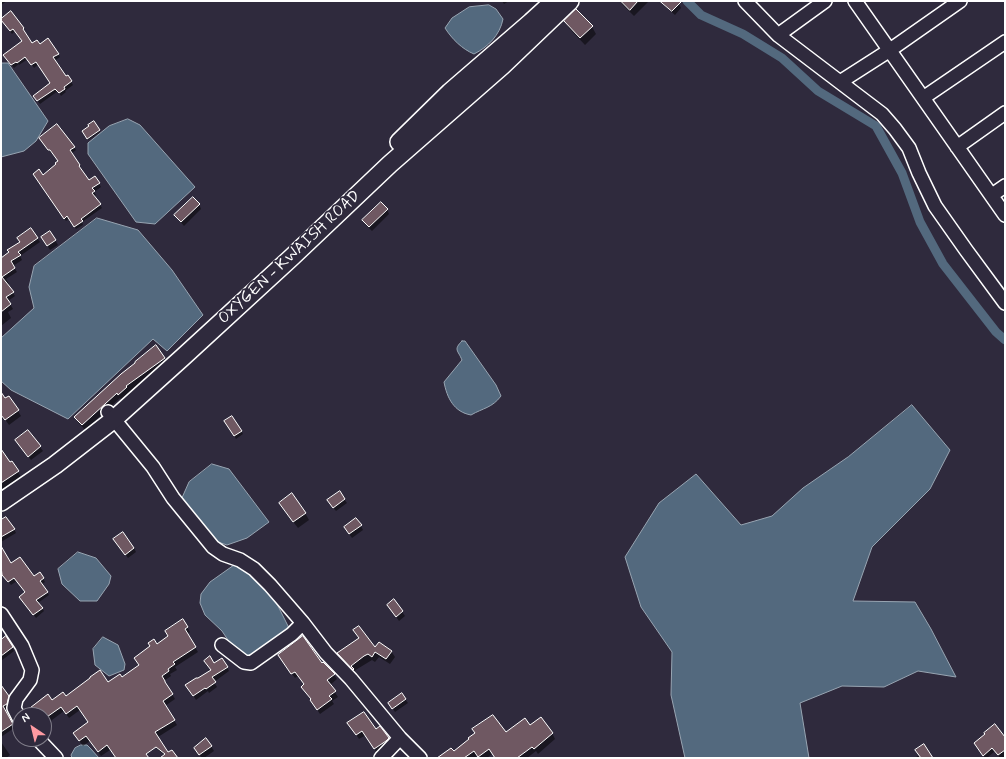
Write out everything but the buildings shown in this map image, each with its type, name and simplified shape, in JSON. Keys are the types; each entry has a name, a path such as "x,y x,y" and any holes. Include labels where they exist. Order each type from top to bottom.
{"main road":[{"name":"OXYGEN - KWAISH ROAD","path":"1,502 55,465 110,416 343,196 450,92 554,1"},
{"name":"OXYGEN - KWAISH ROAD","path":"1,491 73,440 110,416 183,358 390,164 502,66 570,1"}],"street":[{"path":"745,1 778,35 882,114 895,129 909,148 935,206 1005,303"},
{"path":"778,35 825,1"},
{"path":"855,1 1005,215"},
{"path":"840,82 890,50 960,1"},
{"path":"923,98 1005,42"},
{"path":"957,147 1005,113"},
{"path":"992,195 1005,186"},
{"path":"110,416 153,467 173,498 213,546 223,554 240,560 254,569 270,585 303,623 326,653 351,679 400,738 420,758"},
{"path":"1,614 22,646 32,670 30,680 16,700 14,707"},
{"path":"222,645 244,662 251,663 292,634 303,623"},
{"path":"381,758 400,738"},
{"path":"46,747 56,758"}],"water":[{"path":"489,5 496,9 503,19 493,40 474,54 458,43 445,28 452,18 469,7"},
{"path":"1,63 8,63 48,121 36,141 24,151 1,157"},
{"path":"128,119 140,125 195,187 155,224 136,222 88,154 88,143 109,126"},
{"path":"97,218 138,230 172,270 203,315 167,351 153,339 68,419 11,390 1,381 1,338 34,308 29,287 34,266"},
{"path":"462,341 465,341 496,385 501,396 491,405 471,415 460,411 452,403 449,399 444,382 462,360 457,348"},
{"path":"912,405 950,450 930,489 872,547 853,601 915,602 956,677 918,671 884,687 842,686 800,703 809,758 685,758 671,695 672,652 641,607 625,557 659,503 696,474 741,525 772,516 803,488 848,457"},
{"path":"212,464 229,469 269,522 247,538 227,545 212,540 181,500 189,482"},
{"path":"78,552 96,558 111,576 109,584 97,601 80,601 62,584 58,569"},
{"path":"243,564 273,596 289,628 248,659 234,649 222,631 205,615 200,603 201,594 210,582 234,565"},
{"path":"103,637 118,645 125,664 124,670 109,676 95,665 93,649"},
{"path":"81,745 87,745 99,758 72,758 71,755 75,748"}],"waterway":[{"path":"687,1 701,15 743,34 782,58 818,91 876,126 902,173 920,222 943,264 996,332 1005,340"}]}
